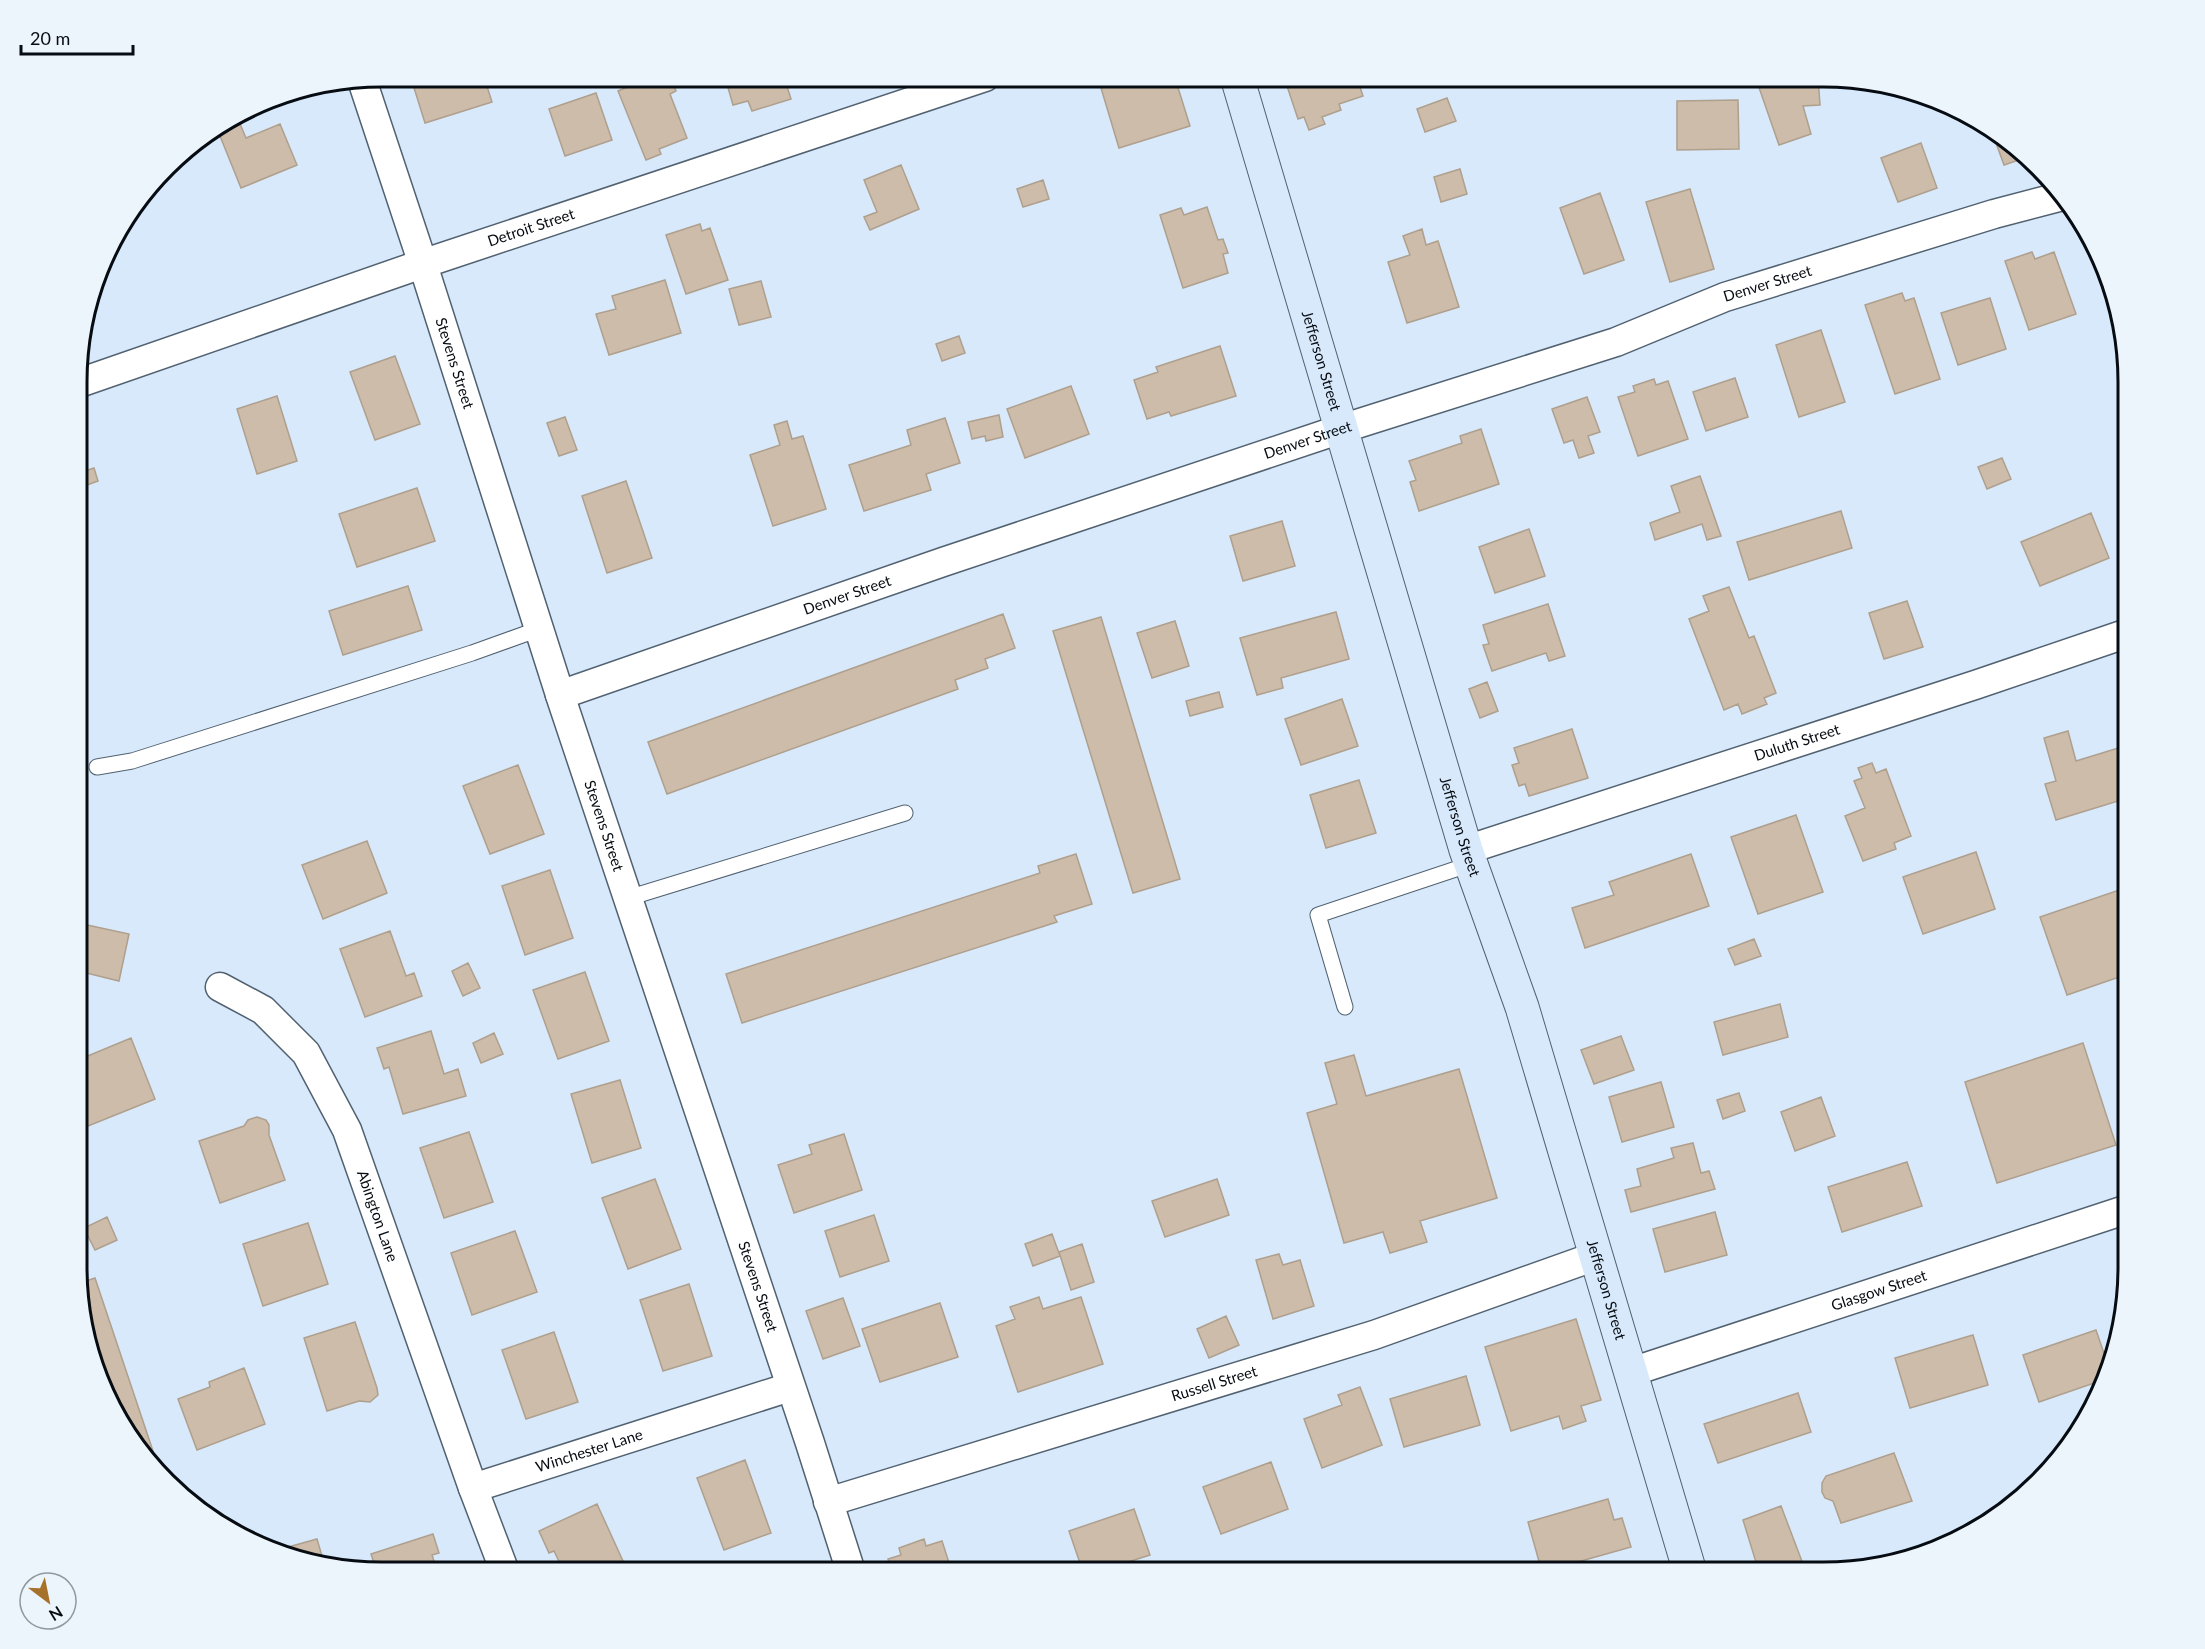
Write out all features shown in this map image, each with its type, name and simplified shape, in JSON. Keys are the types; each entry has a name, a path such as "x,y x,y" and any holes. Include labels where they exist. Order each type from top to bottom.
{"street":[{"name":"Detroit Street","path":"87,380 422,264 955,87"},
{"name":"Jefferson Street","path":"1240,87 1469,857 1522,1007 1687,1562"},
{"name":"Stevens Street","path":"365,88 560,695 848,1562"},
{"name":"Denver Street","path":"560,695 955,558 1341,429 1616,342 1725,297 1994,214 2054,198"},
{"name":"Duluth Street","path":"1469,857 2118,636"},
{"name":"Abington Lane","path":"220,987 263,1010 306,1053 347,1130 473,1488"},
{"name":"Glasgow Street","path":"1631,1372 2118,1212"},
{"name":"Russell Street","path":"828,1502 1374,1335 1596,1256"},
{"name":"Winchester Lane","path":"473,1488 790,1387"},
{"path":"473,1488 501,1562"}],"lane":[{"path":"97,767 132,761 472,653 539,629"},
{"path":"628,898 905,813"},
{"path":"1345,1006 1317,915 1469,857"}],"building":[{"path":"414,87 487,87 492,102 425,123"},
{"path":"627,87 675,87 676,91 670,94 687,138 659,149 661,154 646,160 618,91"},
{"path":"728,87 787,87 791,99 752,111 748,101 733,105"},
{"path":"1178,87 1190,126 1119,148 1101,88"},
{"path":"1287,87 1360,87 1363,96 1339,104 1341,110 1322,117 1325,124 1309,130 1304,117 1298,119"},
{"path":"1759,87 1819,87 1820,105 1803,106 1811,134 1779,145"},
{"path":"596,93 612,140 565,156 549,109"},
{"path":"1447,98 1456,121 1425,132 1417,109"},
{"path":"1738,100 1739,149 1677,150 1677,101"},
{"path":"240,124 246,138 280,124 297,165 241,188 220,136"},
{"path":"1921,143 1937,188 1898,202 1881,158"},
{"path":"1996,143 2018,160 2004,165"},
{"path":"901,165 919,209 870,230 864,217 877,212 864,180"},
{"path":"1460,169 1467,194 1441,202 1434,177"},
{"path":"1043,180 1049,199 1023,207 1017,189"},
{"path":"1690,189 1714,269 1670,282 1646,202"},
{"path":"1600,193 1624,260 1584,274 1560,208"},
{"path":"1207,207 1218,240 1223,239 1228,253 1223,254 1228,273 1183,288 1160,215 1181,208 1184,215"},
{"path":"700,224 702,231 710,228 728,280 686,294 666,235"},
{"path":"1422,229 1426,245 1438,241 1459,307 1407,323 1388,262 1410,255 1403,236"},
{"path":"2032,252 2035,259 2054,252 2076,314 2029,330 2005,261"},
{"path":"665,280 681,333 609,355 596,314 616,309 612,296"},
{"path":"761,281 771,317 739,325 729,289"},
{"path":"1902,293 1905,301 1914,298 1940,379 1895,394 1865,305"},
{"path":"1990,298 2006,349 1958,365 1941,313"},
{"path":"1821,330 1845,402 1799,417 1776,345"},
{"path":"959,336 965,353 942,361 936,344"},
{"path":"1220,346 1236,396 1171,416 1169,412 1147,419 1134,380 1158,372 1156,367"},
{"path":"395,356 420,424 375,440 350,372"},
{"path":"1735,378 1748,417 1706,431 1693,392"},
{"path":"1654,379 1656,385 1668,381 1688,439 1638,456 1618,397 1635,392 1633,386"},
{"path":"1071,386 1089,434 1025,458 1007,409"},
{"path":"277,396 297,461 257,474 237,409"},
{"path":"1587,397 1600,432 1588,436 1594,453 1579,458 1573,440 1564,443 1552,409"},
{"path":"999,415 1003,437 986,441 985,436 972,439 968,422"},
{"path":"565,417 577,450 559,456 547,423"},
{"path":"945,418 960,463 926,474 931,490 864,511 849,465 911,445 907,430"},
{"path":"787,421 792,439 803,436 826,509 773,526 750,455 780,445 774,425"},
{"path":"1481,429 1499,484 1419,511 1410,482 1416,480 1409,461 1462,443 1460,436"},
{"path":"2002,458 2011,479 1987,489 1978,467"},
{"path":"94,468 98,481 87,485 87,470"},
{"path":"1700,476 1721,536 1707,540 1702,524 1655,540 1650,523 1680,512 1671,486"},
{"path":"626,481 652,558 607,573 582,496"},
{"path":"417,488 435,541 357,567 339,514"},
{"path":"1841,511 1852,548 1749,580 1737,542"},
{"path":"2091,513 2109,558 2040,586 2021,542"},
{"path":"1282,521 1295,566 1243,581 1230,536"},
{"path":"1529,529 1545,576 1495,593 1479,547"},
{"path":"408,586 422,630 343,655 329,611"},
{"path":"1729,587 1749,638 1754,636 1776,693 1764,698 1767,704 1742,714 1738,704 1724,710 1689,619 1709,611 1703,596"},
{"path":"1907,601 1923,647 1884,659 1869,613"},
{"path":"1548,604 1565,656 1549,661 1546,653 1492,671 1483,645 1489,644 1483,625"},
{"path":"1336,612 1349,659 1281,678 1283,688 1257,695 1240,638"},
{"path":"1003,614 1015,648 985,659 988,668 955,680 958,689 667,794 648,742"},
{"path":"1101,617 1180,879 1133,893 1053,631"},
{"path":"1175,621 1189,666 1152,678 1137,633"},
{"path":"1487,682 1498,711 1480,718 1469,689"},
{"path":"1219,692 1223,707 1190,716 1186,701"},
{"path":"1342,699 1358,746 1301,765 1285,719"},
{"path":"1572,729 1588,778 1529,796 1525,784 1519,786 1512,765 1519,763 1514,748"},
{"path":"2068,731 2076,761 2118,748 2118,801 2056,820 2045,784 2056,781 2044,738"},
{"path":"1872,763 1876,773 1886,769 1911,836 1894,843 1896,849 1863,861 1845,816 1865,808 1854,781 1862,778 1858,768"},
{"path":"518,765 544,834 490,854 463,786"},
{"path":"1359,780 1376,833 1326,848 1310,795"},
{"path":"1796,815 1823,892 1758,914 1731,837"},
{"path":"367,841 387,893 323,919 302,865"},
{"path":"1976,852 1995,909 1923,934 1903,877"},
{"path":"1076,854 1092,904 1054,916 1057,922 742,1023 726,974 1040,873 1038,866"},
{"path":"1691,854 1709,906 1585,948 1572,908 1614,895 1609,882"},
{"path":"550,870 573,938 525,955 502,886"},
{"path":"2118,890 2118,977 2067,995 2040,917"},
{"path":"87,925 129,934 119,981 87,973"},
{"path":"390,931 406,976 414,973 422,996 365,1017 340,949"},
{"path":"1754,939 1761,956 1735,965 1728,949"},
{"path":"468,963 480,988 463,996 452,971"},
{"path":"585,972 609,1041 558,1059 533,990"},
{"path":"1780,1004 1788,1037 1723,1055 1714,1022"},
{"path":"431,1031 444,1074 458,1069 466,1096 403,1114 389,1067 384,1069 377,1048"},
{"path":"494,1033 503,1054 481,1063 473,1043"},
{"path":"1621,1036 1634,1070 1594,1084 1581,1050"},
{"path":"131,1038 155,1099 88,1126 87,1056"},
{"path":"2083,1043 2116,1145 1997,1183 1965,1082"},
{"path":"1354,1055 1366,1096 1459,1069 1497,1198 1420,1221 1427,1242 1390,1253 1383,1232 1344,1243 1307,1113 1337,1104 1325,1063"},
{"path":"620,1080 641,1148 592,1163 571,1094"},
{"path":"1661,1082 1674,1127 1622,1142 1609,1097"},
{"path":"1739,1093 1745,1111 1723,1119 1717,1100"},
{"path":"1821,1097 1835,1136 1795,1151 1781,1112"},
{"path":"257,1117 266,1120 269,1125 269,1135 285,1180 220,1203 199,1141 244,1126 248,1120"},
{"path":"469,1132 493,1202 444,1218 420,1148"},
{"path":"844,1134 862,1190 794,1213 778,1165 812,1154 809,1145"},
{"path":"1693,1143 1701,1173 1709,1171 1715,1189 1631,1212 1625,1190 1641,1186 1637,1169 1674,1158 1671,1148"},
{"path":"1907,1162 1922,1206 1842,1232 1828,1187"},
{"path":"655,1179 681,1249 628,1269 602,1198"},
{"path":"1217,1179 1229,1215 1165,1237 1152,1201"},
{"path":"1715,1212 1727,1255 1665,1272 1653,1229"},
{"path":"874,1215 889,1261 840,1277 825,1231"},
{"path":"107,1217 117,1240 95,1250 87,1234 87,1227"},
{"path":"308,1223 328,1284 263,1306 243,1244"},
{"path":"515,1231 537,1292 472,1315 451,1253"},
{"path":"1052,1234 1060,1256 1033,1266 1025,1244"},
{"path":"1082,1244 1094,1282 1071,1290 1059,1252"},
{"path":"1279,1254 1283,1265 1300,1260 1314,1306 1273,1319 1256,1260"},
{"path":"95,1278 154,1455 137,1431 109,1380 93,1325 88,1280"},
{"path":"689,1284 712,1356 663,1371 640,1300"},
{"path":"1039,1297 1043,1309 1081,1297 1103,1364 1018,1392 996,1326 1015,1319 1010,1307"},
{"path":"843,1298 860,1346 823,1359 806,1311"},
{"path":"940,1303 958,1357 880,1382 862,1329"},
{"path":"1226,1316 1239,1345 1209,1358 1197,1329"},
{"path":"1576,1319 1601,1400 1581,1406 1586,1421 1563,1429 1559,1416 1511,1431 1485,1347"},
{"path":"355,1322 378,1395 370,1402 359,1401 327,1411 304,1338"},
{"path":"2096,1330 2104,1354 2095,1383 2039,1402 2023,1355"},
{"path":"554,1332 578,1402 526,1419 502,1350"},
{"path":"1973,1335 1988,1385 1910,1408 1895,1358"},
{"path":"244,1368 265,1424 197,1450 178,1399 210,1387 209,1382"},
{"path":"1466,1376 1480,1425 1404,1447 1390,1399"},
{"path":"1360,1387 1382,1445 1322,1468 1304,1419 1342,1405 1338,1395"},
{"path":"1798,1393 1811,1432 1718,1463 1704,1424"},
{"path":"1894,1453 1912,1501 1841,1523 1833,1501 1825,1498 1822,1492 1822,1483 1826,1476"},
{"path":"745,1460 771,1533 724,1550 697,1478"},
{"path":"1271,1462 1288,1509 1221,1534 1203,1487"},
{"path":"1608,1499 1614,1520 1622,1518 1631,1547 1578,1562 1539,1562 1528,1522"},
{"path":"597,1504 623,1562 559,1562 554,1551 549,1553 539,1531"},
{"path":"1781,1506 1802,1562 1756,1562 1743,1520"},
{"path":"1134,1509 1150,1555 1128,1562 1080,1562 1069,1531"},
{"path":"433,1534 439,1553 432,1555 434,1562 374,1562 371,1554"},
{"path":"317,1539 322,1556 306,1552 289,1547"},
{"path":"924,1539 926,1546 942,1541 949,1562 889,1562 888,1559 901,1555 899,1548"}]}
